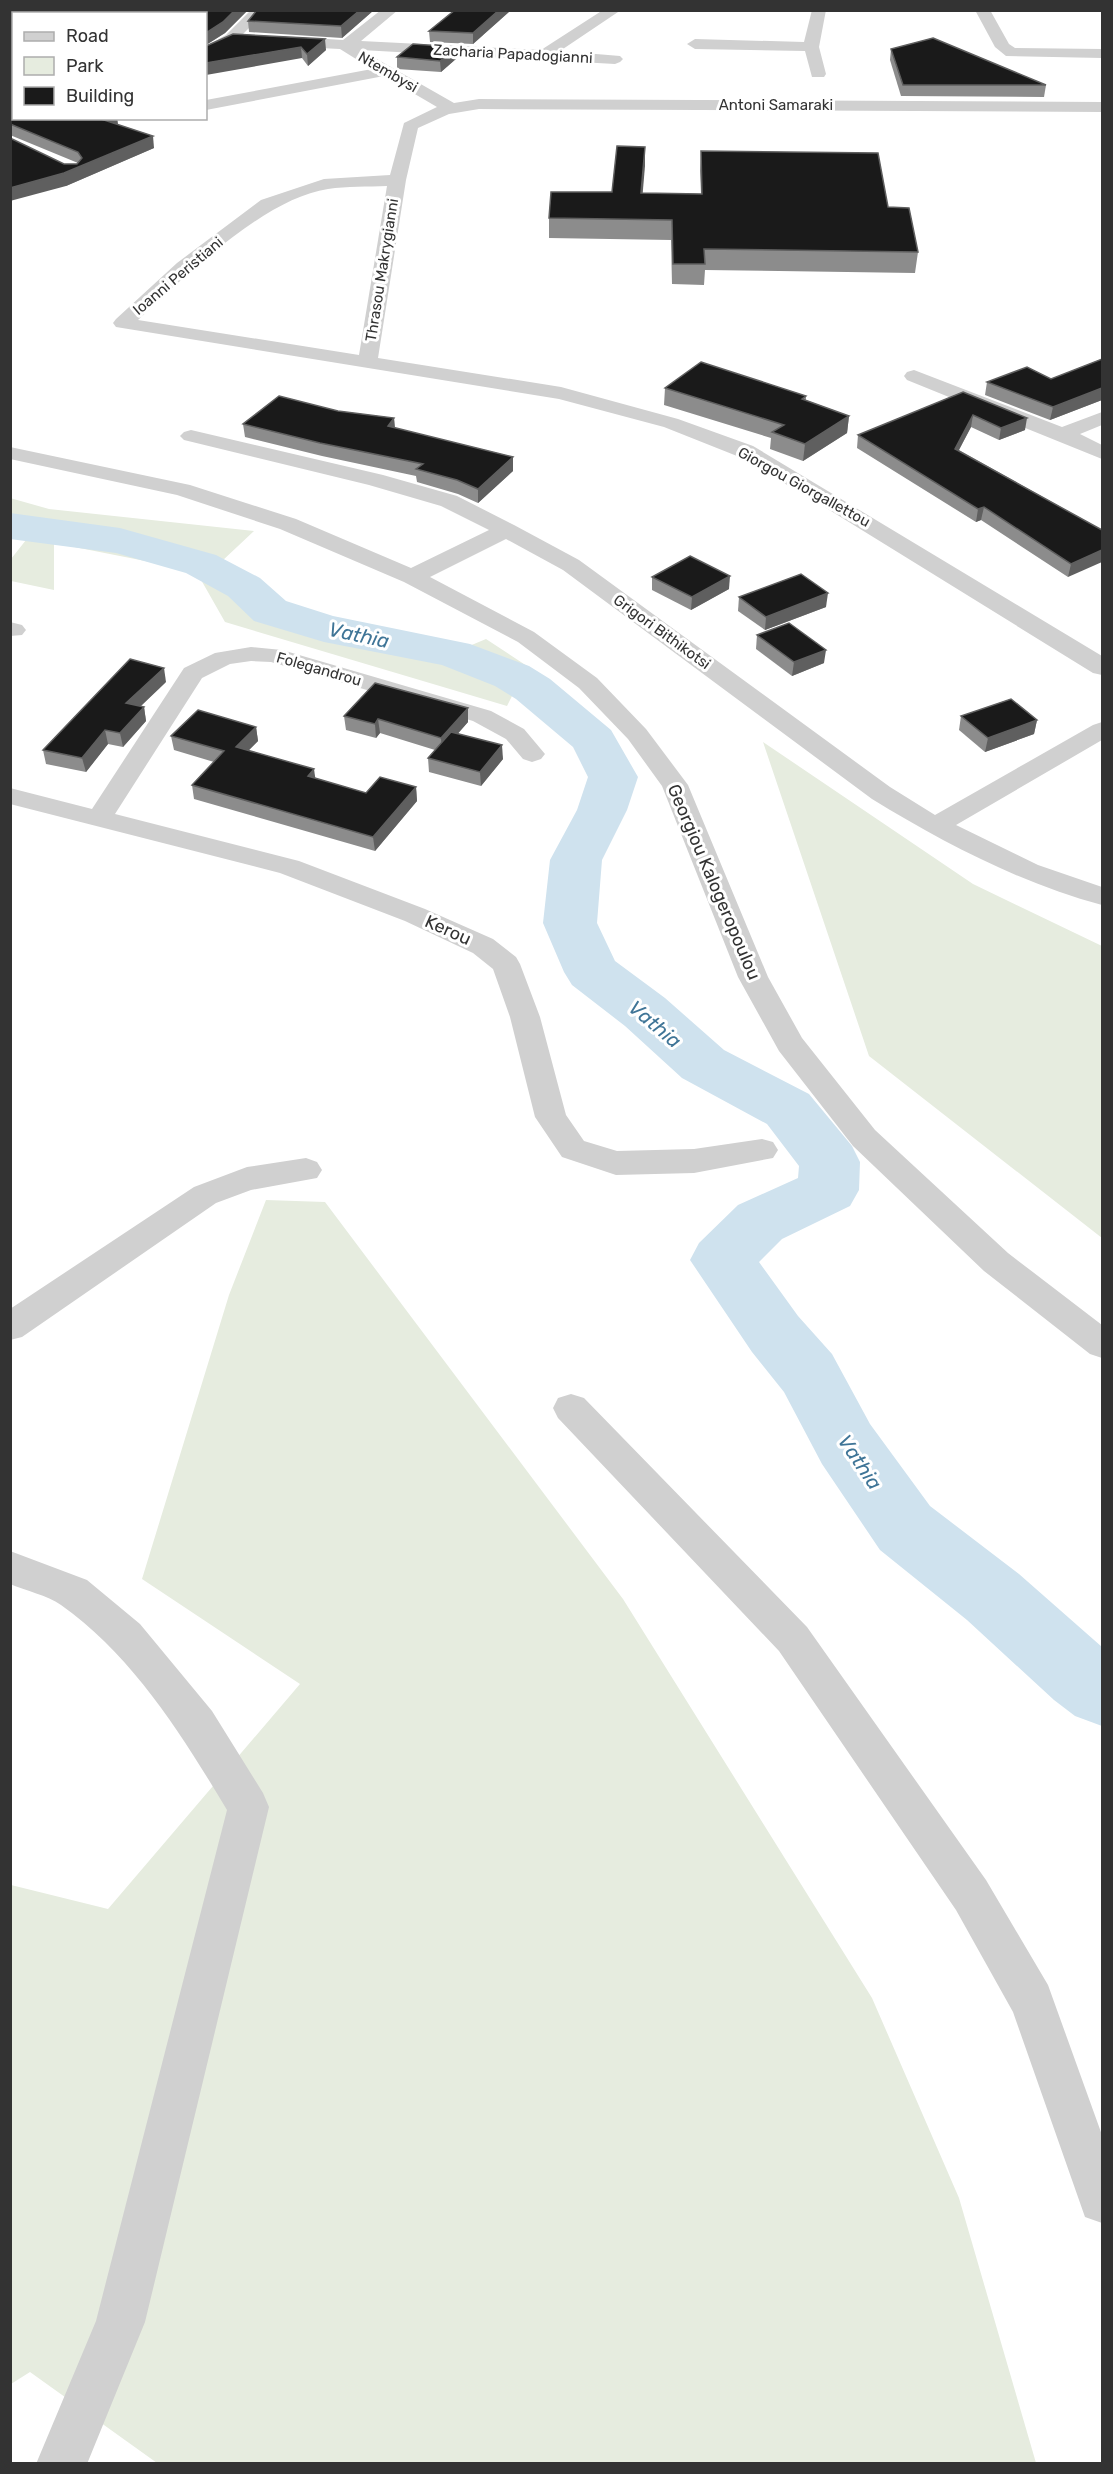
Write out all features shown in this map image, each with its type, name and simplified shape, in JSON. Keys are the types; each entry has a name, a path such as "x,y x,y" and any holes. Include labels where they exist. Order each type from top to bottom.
{"street":[{"path":"207,51 231,38 260,10"},
{"name":"Ntembysi","path":"390,10 347,44 348,48 449,107"},
{"path":"818,74 811,46 819,10"},
{"path":"982,10 1003,47 1011,53 1102,54"},
{"path":"543,56 607,11"},
{"name":"Zacharia Papadogianni","path":"231,38 615,59"},
{"path":"695,44 811,46"},
{"path":"207,105 387,71"},
{"name":"Antoni Samaraki","path":"397,180 410,126 420,119 449,107 479,104 1102,107"},
{"name":"Ioanni Peristiani","path":"368,361 123,323 184,267 267,204 324,184 397,180"},
{"name":"Thrasou Makrygianni","path":"368,361 397,180"},
{"name":"Giorgou Giorgallettou","path":"368,361 561,393 671,423 745,452 818,493 1100,664 1102,668"},
{"path":"914,376 1062,434 1102,453"},
{"path":"1062,434 1102,418"},
{"name":"Grigori Bithikotsi","path":"191,436 375,480 449,501 571,565 881,793 935,826 1028,871 1102,896"},
{"name":"Georgiou Kalogeropoulou","path":"10,453 193,494 288,524 412,577 526,637 588,683 637,734 675,785 753,977 790,1044 864,1138 996,1262 1102,1344"},
{"path":"412,577 506,530"},
{"name":"Folegandrou","path":"99,818 192,673 224,658 251,654 273,656 482,716 515,734 532,754"},
{"path":"935,826 1102,730"},
{"name":"Kerou","path":"10,796 288,867 415,915 483,946 506,964 525,1017 551,1116 573,1149 616,1163 694,1161 762,1150"},
{"path":"10,1327 205,1195 247,1179 306,1170"},
{"path":"571,1408 793,1639 971,1895 1032,2001 1102,2200"},
{"path":"10,1567 73,1592 126,1636 198,1724 248,1808 120,2322 61,2463"}],"green space":[{"path":"10,498 49,509 254,531 221,562 289,605 438,659 486,639 527,666 507,706 225,622 196,571 54,543 54,590 11,581 11,559 26,540 11,537"},
{"path":"763,742 973,884 1102,946 1102,1238 869,1056"},
{"path":"266,1200 325,1202 623,1599 872,1998 959,2198 1036,2463 157,2463 30,2372 11,2384 11,1885 108,1909 300,1684 142,1579 229,1295"}],"building":[{"path":"10,10 235,10 223,22 207,32 207,12"},
{"path":"257,10 360,10 341,26 248,21"},
{"path":"455,10 499,10 473,33 429,31"},
{"path":"10,23 12,23 12,52 10,51"},
{"path":"233,34 325,39 307,54 301,47 207,63 207,46"},
{"path":"933,38 1046,85 903,85 891,49"},
{"path":"413,44 457,47 440,61 397,57"},
{"path":"12,68 12,97 10,98 10,69"},
{"path":"10,110 12,110 12,120 104,120 153,136 64,173 10,188 10,138 64,164 77,164 82,158 78,152 10,124"},
{"path":"617,146 645,147 641,193 702,194 701,151 878,153 888,207 909,208 918,252 704,249 705,264 673,264 672,220 549,218 551,192 612,192"},
{"path":"1102,359 1102,388 1053,407 987,382 1027,367 1051,379"},
{"path":"701,362 806,396 802,399 849,416 805,444 772,432 784,425 665,388"},
{"path":"963,392 1027,418 1001,428 973,415 955,449 1102,530 1102,550 1071,564 984,507 978,509 858,435"},
{"path":"279,396 338,411 394,418 388,426 513,457 478,489 457,480 416,469 423,464 320,443 243,424"},
{"path":"690,556 730,576 692,597 652,577"},
{"path":"801,574 828,593 766,617 739,597"},
{"path":"789,623 826,650 794,662 757,635"},
{"path":"130,659 164,668 126,703 144,707 120,733 105,730 82,758 43,750"},
{"path":"375,683 468,708 441,738 378,719 375,724 344,716"},
{"path":"1011,699 1037,720 988,738 961,716"},
{"path":"198,710 256,727 236,747 314,769 308,776 366,793 380,777 416,787 373,837 192,785 224,751 171,736"},
{"path":"451,732 502,745 480,772 428,758"}],"waterway":[{"name":"Vathia","path":"10,526 120,541 201,564 244,587 270,611 324,628 454,654 512,676 533,689 594,740 613,777 602,810 576,860 570,923 592,972 645,1012 703,1064 788,1109 830,1162 828,1190 760,1222 722,1260 775,1334 808,1373 846,1444 905,1528 993,1597 1102,1692"}]}
